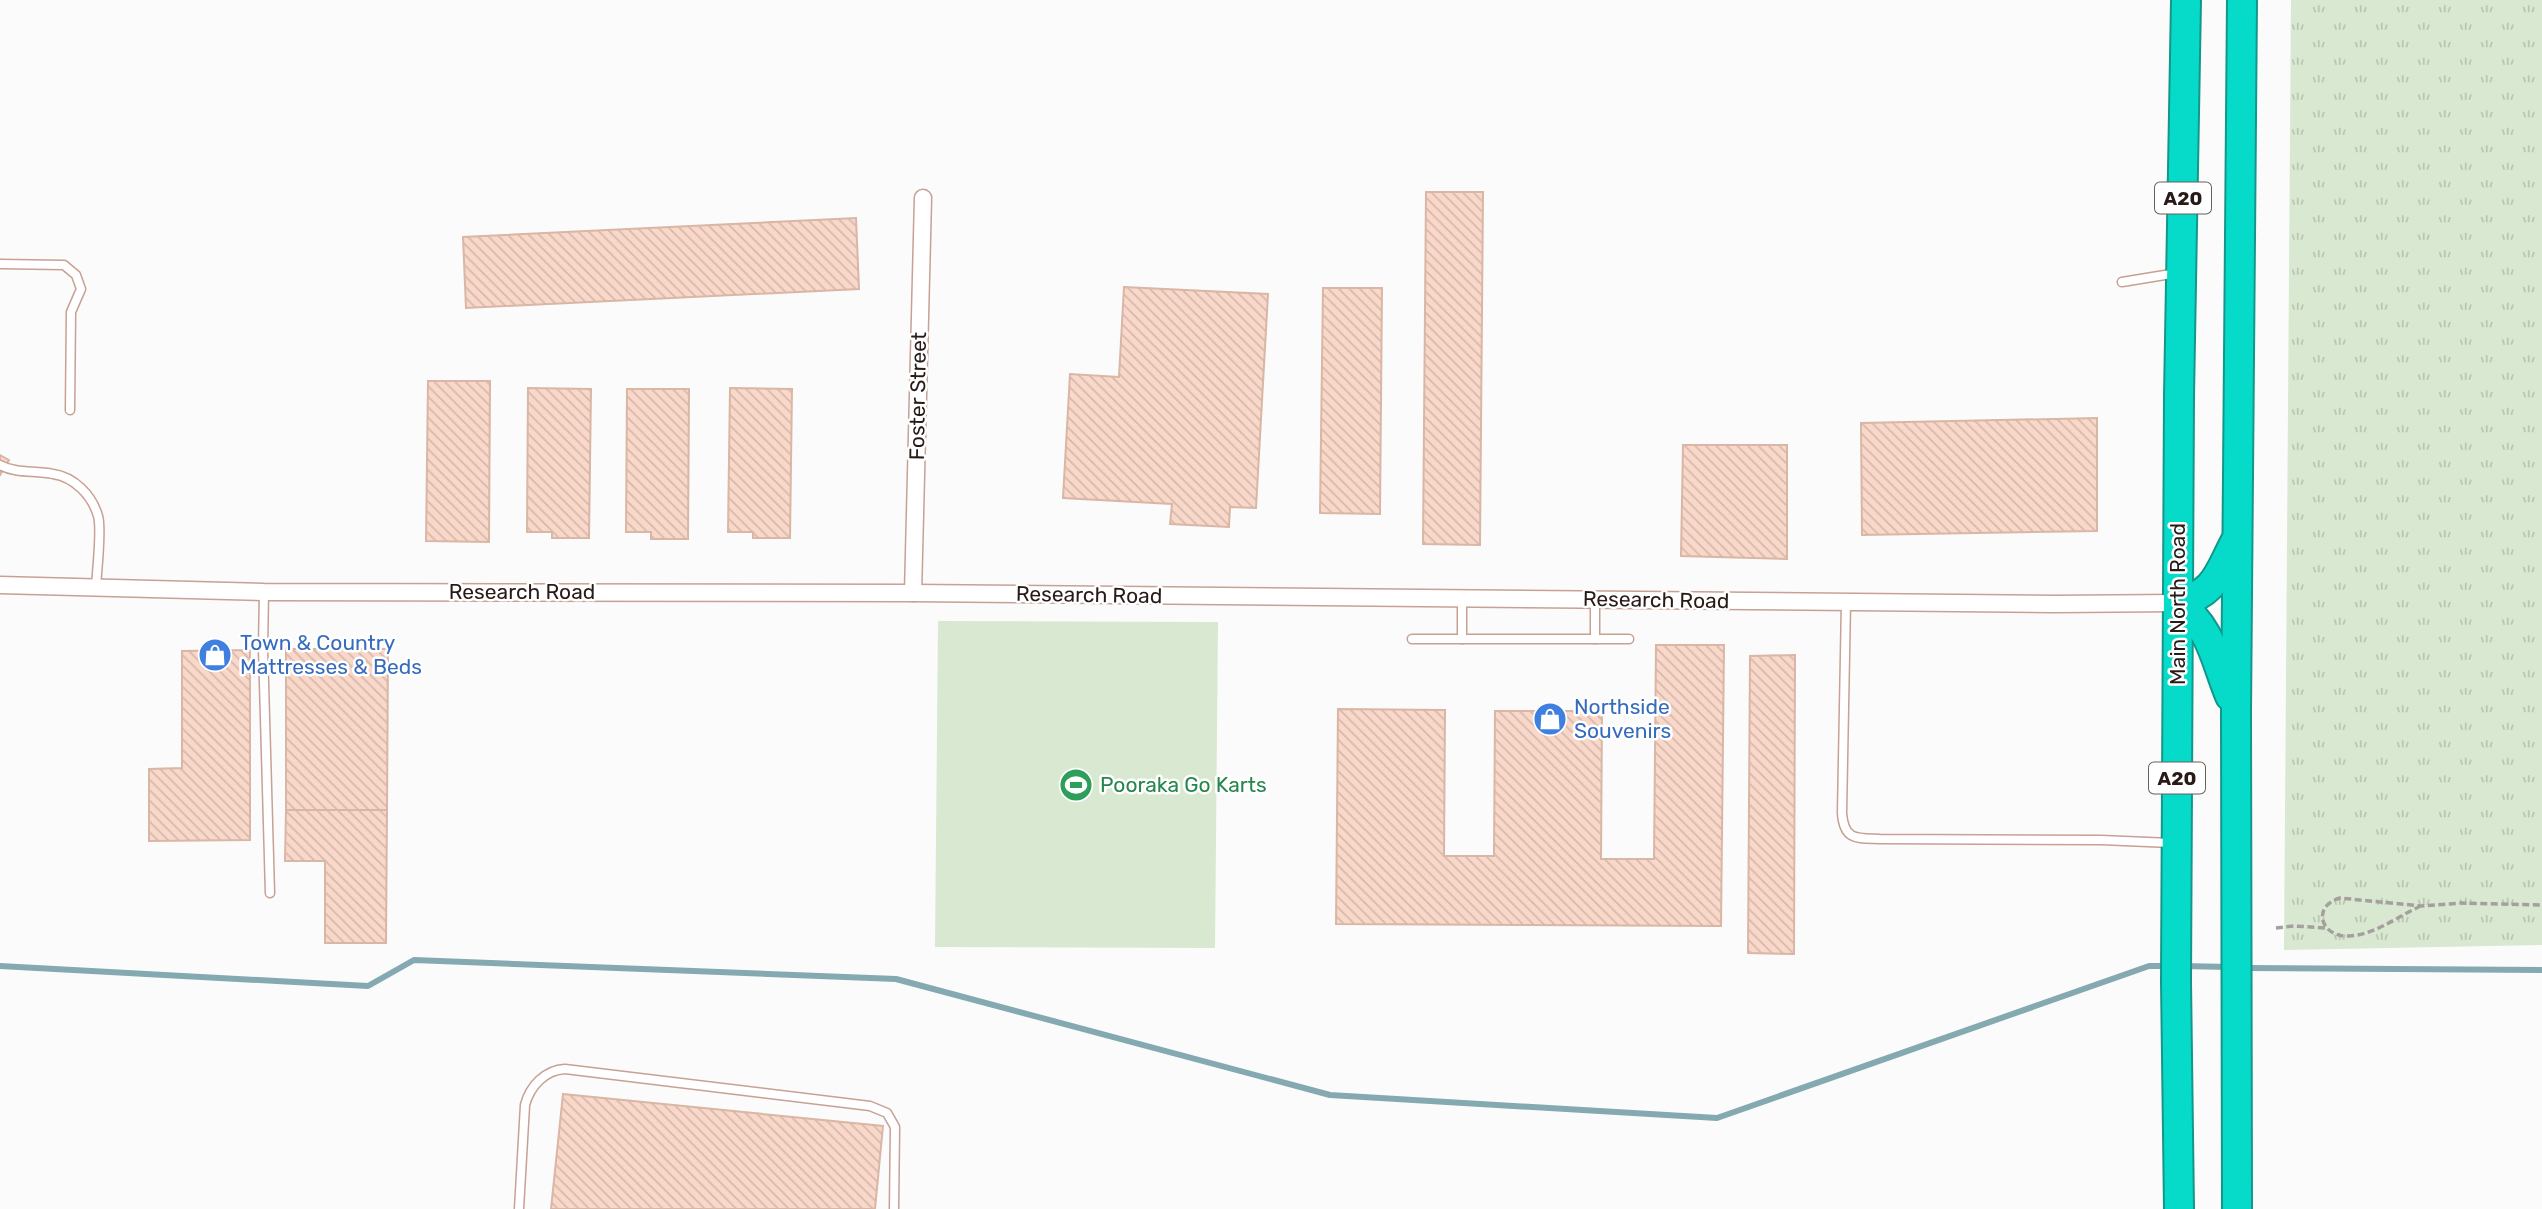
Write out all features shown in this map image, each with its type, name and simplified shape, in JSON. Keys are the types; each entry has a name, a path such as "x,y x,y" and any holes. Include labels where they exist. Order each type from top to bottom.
{"highway":[{"name":"Main North Road","path":"2179,1209 2176,967 2179,396 2186,0"},
{"name":"A20","path":"2237,1209 2236,713 2242,0"},
{"path":"2178,603 2198,598 2207,590 2239,536"},
{"path":"2178,603 2193,614 2203,627 2236,713"}],"street":[{"name":"Foster Street","path":"913,593 923,198"},
{"name":"Research Road","path":"0,585 264,592 913,593 2178,603"}],"lane":[{"path":"0,264 64,265 76,275 81,289 71,312 70,410"},
{"path":"2122,282 2182,273"},
{"path":"0,465 22,472 54,474 75,481 98,517 96,586"},
{"path":"264,592 263,648 270,893"},
{"path":"1462,598 1462,639"},
{"path":"1595,600 1595,639"},
{"path":"1846,602 1842,813 1843,826 1850,835 1880,839 2177,843"},
{"path":"1412,639 1629,639"},
{"path":"519,1209 525,1105 529,1090 555,1070 565,1069 870,1106 887,1112 895,1127 894,1209"}],"path":[{"path":"2421,906 2364,933 2347,936 2332,933 2326,928 2322,918 2323,908 2329,901 2340,898 2421,906 2461,903 2542,905"},
{"path":"2276,928 2326,928"}],"green space":[{"path":"2291,0 2542,0 2542,945 2284,950"},
{"name":"Pooraka Go Karts","path":"938,621 1218,622 1215,948 935,947"}],"building":[{"path":"1426,192 1483,192 1480,545 1423,544"},
{"path":"856,218 859,289 466,308 463,237"},
{"path":"1124,287 1268,294 1256,508 1230,507 1229,527 1170,524 1172,504 1063,498 1070,374 1119,377"},
{"path":"1323,288 1382,288 1380,514 1320,513"},
{"path":"428,381 490,381 489,542 426,541"},
{"path":"528,388 591,389 589,538 552,538 552,532 527,532"},
{"path":"730,388 792,389 790,538 753,538 753,532 728,532"},
{"path":"627,389 689,389 688,539 651,539 651,532 626,532"},
{"path":"2097,418 2097,531 1862,535 1861,423"},
{"path":"1683,445 1787,445 1787,559 1681,556"},
{"path":"0,455 9,460 0,475"},
{"path":"1656,645 1724,645 1721,926 1336,924 1338,709 1445,710 1444,856 1494,856 1495,711 1602,711 1601,859 1654,859"},
{"path":"286,649 388,649 387,810 286,810"},
{"path":"250,650 250,840 149,841 149,769 182,768 182,651"},
{"path":"1795,655 1794,954 1748,953 1750,656"},
{"path":"286,810 387,810 386,943 325,943 325,861 285,861"},
{"path":"563,1094 883,1126 875,1209 551,1209"}],"waterway":[{"path":"0,966 368,986 414,960 896,979 1330,1095 1717,1118 2149,966 2169,966"},
{"path":"2183,966 2229,967"},
{"path":"2243,968 2542,970"}],"place":[{"name":"Town & Country Mattresses & Beds","path":"215,655"},
{"name":"Northside Souvenirs","path":"1550,719"},
{"name":"Pooraka Go Karts","path":"1076,785"}]}
